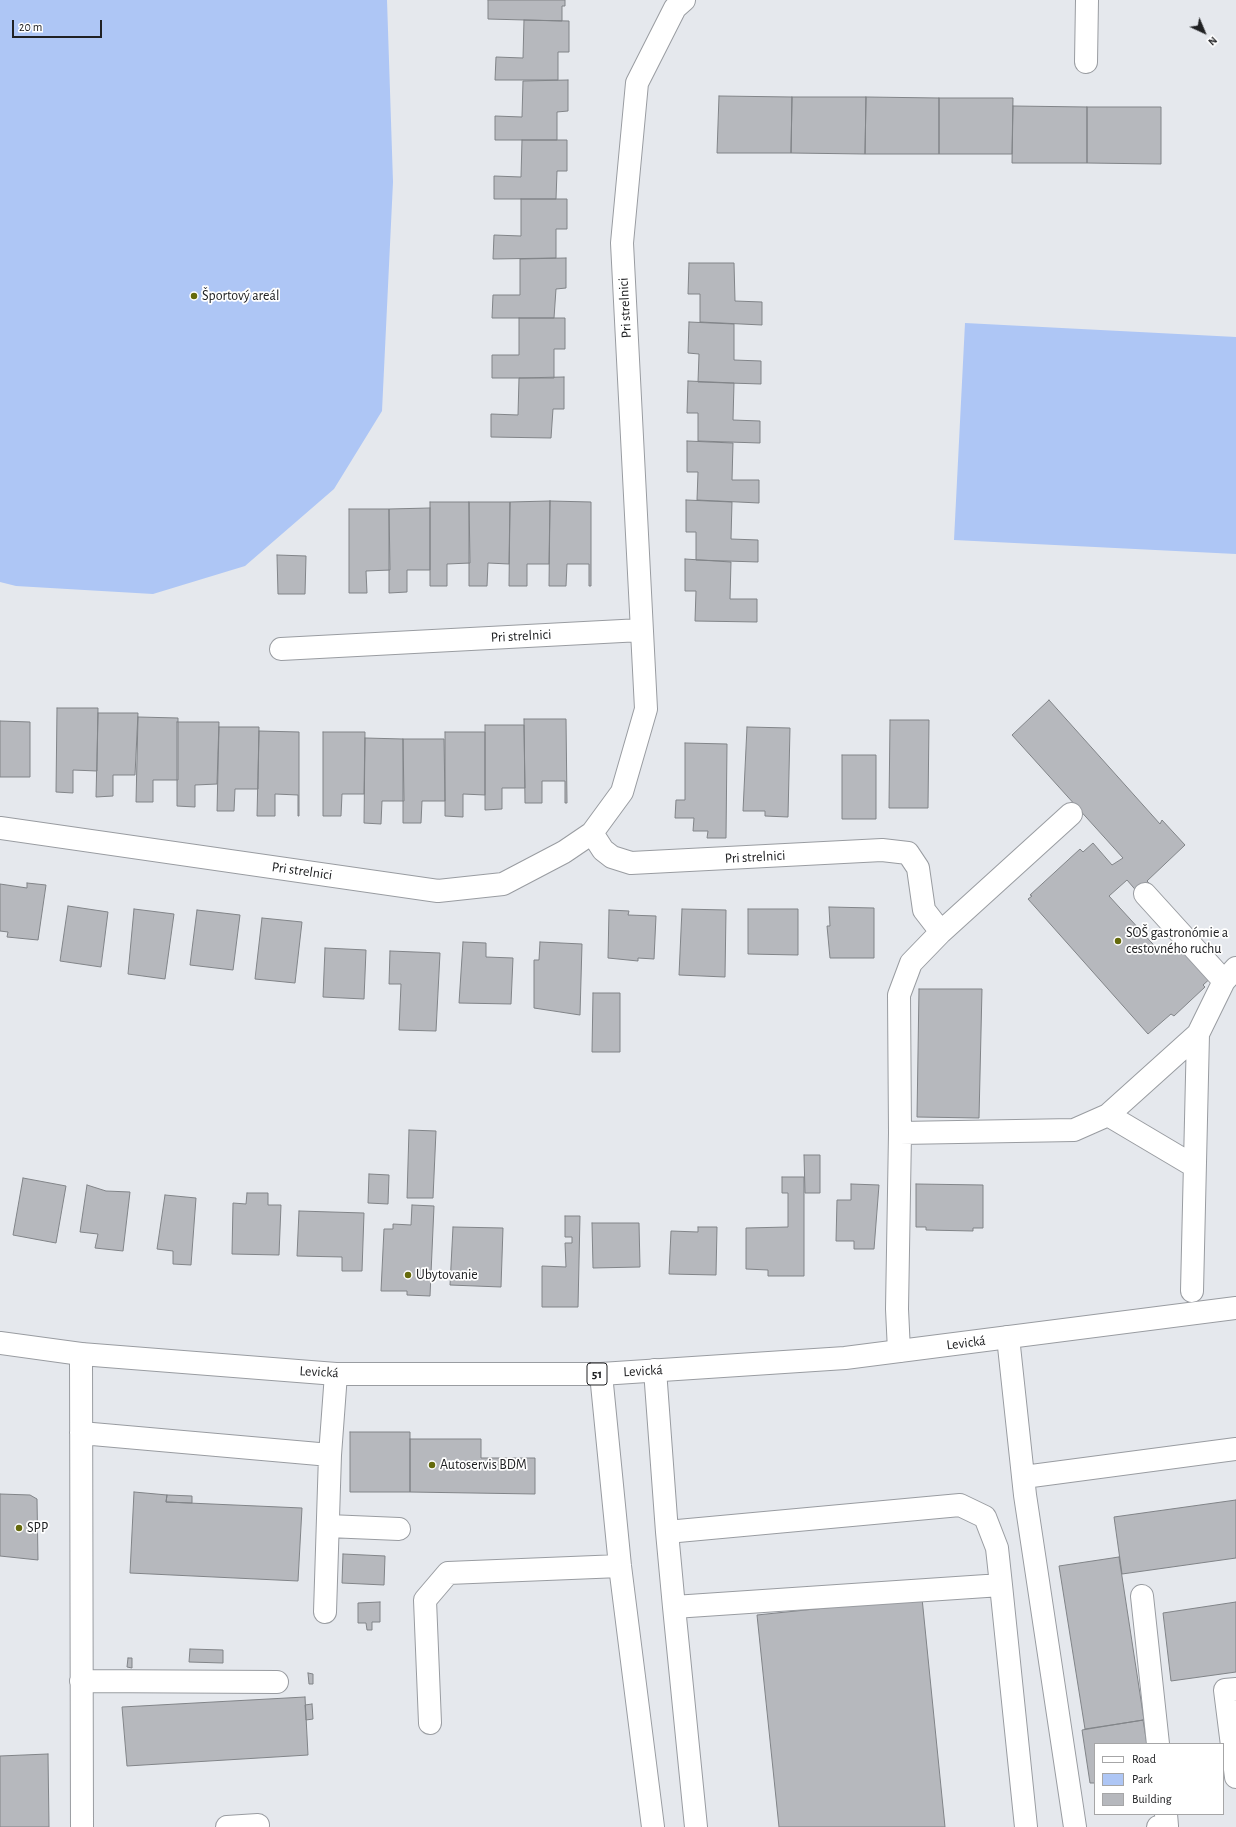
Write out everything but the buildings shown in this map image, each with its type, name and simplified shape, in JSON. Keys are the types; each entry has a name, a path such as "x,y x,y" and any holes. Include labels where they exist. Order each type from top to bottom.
{"street":[{"name":"Pri strelnici","path":"0,828 438,891 503,884 564,852 592,833 622,792 646,710 622,243 637,83 675,8 684,0"},
{"path":"1086,62 1087,0"},
{"name":"Pri strelnici","path":"281,649 641,630"},
{"path":"899,1351 897,1309 900,1133 899,995 911,963 941,932 1071,814"},
{"name":"Pri strelnici","path":"592,833 603,850 612,857 630,863 882,850 908,853 918,868 924,910 941,932"},
{"path":"900,1133 1074,1130 1108,1115 1198,1034 1230,974 1145,894"},
{"path":"1192,1291 1198,1034"},
{"path":"1108,1115 1194,1166"},
{"name":"Levická","path":"0,1343 81,1354 336,1374 601,1374 845,1358 1236,1308"},
{"path":"1008,1338 1026,1503 1075,1827"},
{"path":"81,1354 82,1827"},
{"path":"655,1370 667,1532 696,1827"},
{"path":"325,1612 330,1455 336,1374"},
{"path":"601,1374 620,1566 653,1827"},
{"path":"81,1433 330,1455"},
{"path":"1024,1477 1236,1449"},
{"path":"667,1532 960,1505 985,1517 997,1548 1026,1827"},
{"path":"328,1526 399,1529"},
{"path":"430,1723 425,1600 448,1573 620,1566"},
{"path":"674,1607 1001,1585"},
{"path":"1142,1596 1158,1743"},
{"path":"81,1681 277,1682"},
{"path":"1236,1689 1225,1690 1236,1777"},
{"path":"1158,1827 1167,1826 1166,1815"},
{"path":"227,1827 258,1825"}],"green space":[{"name":"Športový areál","path":"0,0 387,0 393,182 382,411 334,489 245,566 153,594 16,586 0,582"},
{"path":"965,323 1236,337 1236,554 954,540"}],"place":[{"name":"Športový areál","path":"194,296"},
{"name":"SOŠ gastronómie a cestovného ruchu","path":"1118,941"},
{"name":"Ubytovanie","path":"408,1275"},
{"name":"Autoservis BDM","path":"432,1465"},
{"name":"SPP","path":"19,1528"}]}
